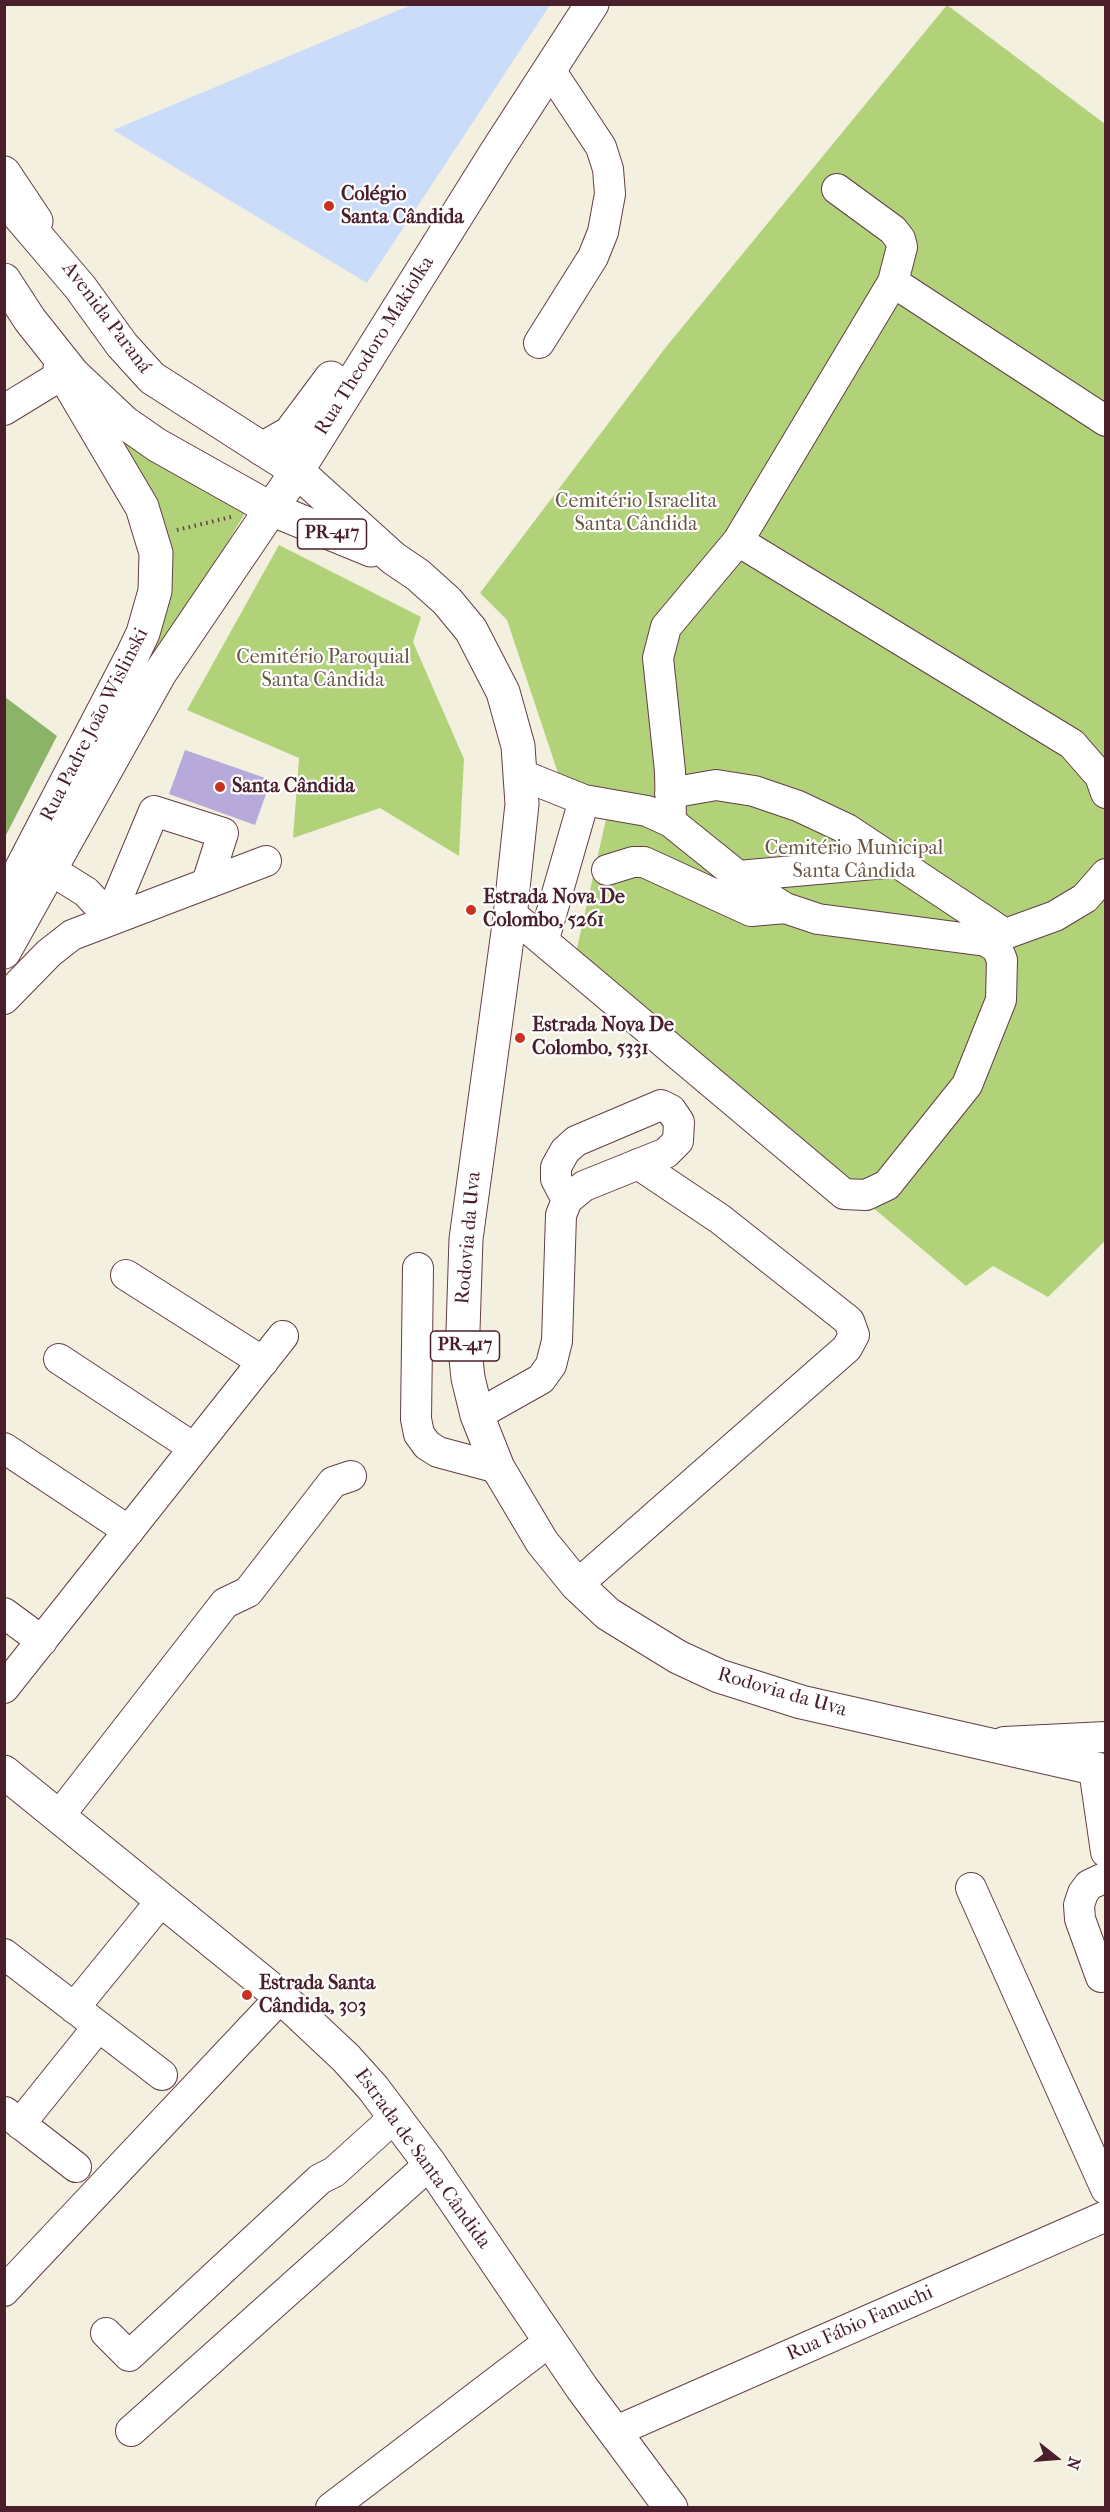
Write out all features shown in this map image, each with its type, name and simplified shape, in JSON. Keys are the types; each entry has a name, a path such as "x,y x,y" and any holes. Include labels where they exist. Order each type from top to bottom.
{"main road":[{"name":"Rua Theodoro Makiolka","path":"271,509 592,4"},
{"name":"Rua Theodoro Makiolka","path":"261,449 281,439 298,424 497,151"},
{"name":"Avenida Paraná","path":"4,173 80,288 122,345 152,378 297,471"},
{"path":"4,198 80,288"},
{"path":"4,280 30,320 73,374 124,422 157,445 271,509"},
{"name":"Rua Padre João Wislinski","path":"4,902 133,654 150,611 156,571 153,537 134,491 30,320"},
{"name":"Rodovia da Uva","path":"297,471 393,558 418,575 447,601 471,630 503,692 512,718 522,775 520,832 472,1189 463,1278 463,1330 468,1378 477,1415 498,1468 542,1542 578,1585 608,1614 640,1636 719,1676 801,1702 1100,1770"},
{"name":"Rodovia da Uva","path":"271,509 393,558"},
{"name":"Rua Padre João Wislinski","path":"4,952 151,689 271,509"},
{"path":"51,870 45,854 47,835 66,800 82,752"},
{"name":"Estrada de Santa Cândida","path":"4,1772 281,1997 346,2058 396,2116 430,2164 662,2505"}],"street":[{"path":"540,343 593,257 603,232 610,194 608,169 601,147 550,70"},
{"path":"837,189 893,230 900,239 902,247 893,282 738,541 666,627 658,658 671,808 738,876 785,908 818,919 995,938 1055,916 1084,898 1106,874"},
{"path":"893,282 1106,421"},
{"path":"4,410 63,374"},
{"path":"738,541 1072,744 1100,776 1106,793"},
{"path":"510,913 544,939 844,1194 866,1195 887,1185 967,1085 1001,1000 1002,960 995,938 897,862 847,828 798,806 754,791 716,785 671,808 648,811 584,800 522,775"},
{"path":"544,939 584,800"},
{"path":"108,921 154,811 223,833 207,884"},
{"path":"4,999 60,943 72,935 266,861"},
{"path":"607,870 633,862 644,862 751,910 785,908"},
{"path":"738,876 897,862"},
{"path":"51,870 86,892 102,909 108,921"},
{"path":"86,892 113,886 127,877"},
{"path":"477,1415 542,1379 551,1365 557,1341 561,1215 567,1200 584,1186 666,1153 678,1141 679,1122 671,1110 661,1105 576,1141 565,1151 556,1167 556,1179 567,1200"},
{"path":"578,1585 847,1348 854,1335 849,1321 739,1233 638,1164"},
{"path":"418,1268 416,1419 419,1434 427,1445 438,1452 498,1468"},
{"path":"126,1275 263,1362"},
{"path":"4,1688 284,1336"},
{"path":"60,1359 195,1448"},
{"path":"4,1448 129,1531"},
{"path":"59,1816 225,1603 248,1592 333,1482 351,1476"},
{"path":"4,1613 42,1641"},
{"path":"976,1743 1106,1737"},
{"path":"1100,1770 1106,1852"},
{"path":"1101,1977 1080,1918 1079,1905 1089,1885 1106,1877"},
{"path":"970,1888 1106,2189"},
{"path":"74,2008 162,1900"},
{"path":"4,1954 162,2075"},
{"path":"4,2291 281,1997"},
{"path":"76,2167 12,2118 98,2028"},
{"path":"106,2333 129,2356 320,2179 334,2172 396,2116"},
{"path":"130,2431 430,2164"},
{"name":"Rua Fábio Fanuchi","path":"614,2432 1106,2216"},
{"path":"331,2508 550,2341"}],"path":[{"path":"153,537 233,516"}],"shaded area":[{"name":"Colégio Santa Cândida","path":"413,4 550,5 367,283 113,130"}],"green space":[{"name":"Cemitério Municipal Santa Cândida","path":"947,5 1105,124 1106,1240 1048,1297 993,1266 966,1286 575,957 609,806 560,779 507,620 480,593 666,347"},
{"path":"105,427 245,513 164,650 82,779 163,600"},
{"name":"Cemitério Paroquial Santa Cândida","path":"279,545 421,617 413,642 464,759 459,856 380,808 293,838 299,758 187,710"},
{"path":"5,697 57,736 5,837"}],"building":[{"name":"Santa Cândida","path":"185,750 271,780 255,825 169,794"}],"place":[{"name":"Colégio Santa Cândida","path":"329,206"},
{"name":"Santa Cândida","path":"220,787"},
{"name":"Estrada Nova De Colombo, 5261","path":"471,910"},
{"name":"Estrada Nova De Colombo, 5331","path":"520,1038"},
{"name":"Estrada Santa Cândida, 303","path":"247,1995"}],"park label":[{"name":"Cemitério Israelita Santa Cândida","path":"636,514"}]}
